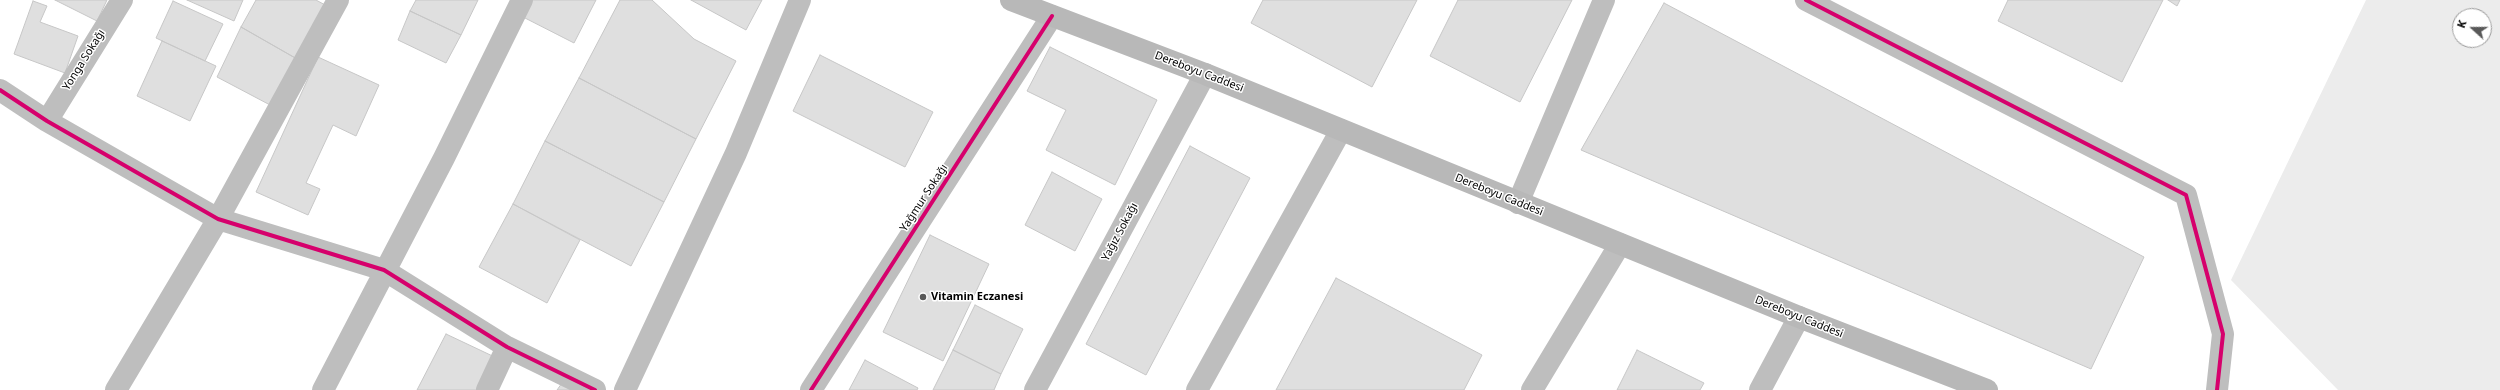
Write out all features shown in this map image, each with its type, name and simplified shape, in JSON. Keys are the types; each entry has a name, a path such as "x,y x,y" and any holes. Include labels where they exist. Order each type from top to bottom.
{"main road":[{"name":"Dereboyu Caddesi","path":"1011,0 1205,74 1799,318 1987,390"}],"street":[{"name":"Yonga Sokağı","path":"47,121 122,0"},
{"path":"116,390 218,219 338,0"},
{"path":"323,390 384,270 444,158 522,0"},
{"path":"625,390 736,153 800,0"},
{"path":"1518,203 1604,0"},
{"path":"1806,0 2186,195 2222,334 2217,390"},
{"name":"Yağmur Sokağı","path":"811,390 1052,16"},
{"name":"Yağız Sokağı","path":"1036,390 1205,74"},
{"path":"0,90 47,121 218,219 384,270 507,348 595,390"},
{"path":"1197,390 1341,130"},
{"path":"1532,390 1620,244"},
{"path":"1760,390 1799,318"},
{"path":"487,390 507,348"}],"shaded area":[{"path":"2366,0 2500,0 2500,390 2338,390 2231,280"}],"building":[{"path":"55,0 107,0 97,21"},
{"path":"187,0 243,0 234,21"},
{"path":"256,0 316,0 327,6 297,59 241,27"},
{"path":"416,0 478,0 461,35 410,11"},
{"path":"532,0 596,0 574,43 523,17"},
{"path":"620,0 652,0 694,39 736,61 696,139 579,78"},
{"path":"691,0 762,0 746,30"},
{"path":"1263,0 1417,0 1372,87 1251,23"},
{"path":"1458,0 1572,0 1520,102 1430,56"},
{"path":"2008,0 2163,0 2122,82 1998,21"},
{"path":"2168,0 2180,0 2177,6"},
{"path":"33,1 47,6 40,22 78,36 65,73 14,54"},
{"path":"173,1 223,24 205,61 156,38"},
{"path":"1664,3 2144,257 2091,369 1581,150"},
{"path":"410,11 461,35 446,63 398,40"},
{"path":"241,27 297,59 272,106 217,77"},
{"path":"162,41 216,66 190,121 137,96"},
{"path":"1050,47 1157,100 1115,185 1046,150 1066,110 1027,91"},
{"path":"820,55 933,112 905,167 793,111"},
{"path":"318,57 379,85 356,136 333,125 306,183 320,189 308,215 256,192"},
{"path":"579,78 696,139 664,202 545,141"},
{"path":"545,141 664,202 631,266 513,204"},
{"path":"1190,146 1250,178 1146,375 1086,344"},
{"path":"1052,172 1102,199 1075,251 1025,225"},
{"path":"513,204 580,240 547,303 479,267"},
{"path":"930,235 989,264 943,361 883,332"},
{"path":"1336,278 1482,355 1464,390 1276,390"},
{"path":"975,305 1023,329 1001,374 953,350"},
{"path":"446,334 501,360 485,390 417,390"},
{"path":"953,350 1001,374 994,390 933,390"},
{"path":"1637,350 1704,383 1700,390 1617,390"},
{"path":"865,360 918,388 917,390 849,390"},
{"path":"562,383 575,390 557,390"}],"cycle path":[{"path":"1806,0 2186,195 2223,334 2217,390"},
{"path":"811,390 1052,16"},
{"path":"0,90 47,121 218,219 384,270 507,347 595,390"}],"place":[{"name":"Vitamin Eczanesi","path":"923,297"}]}
